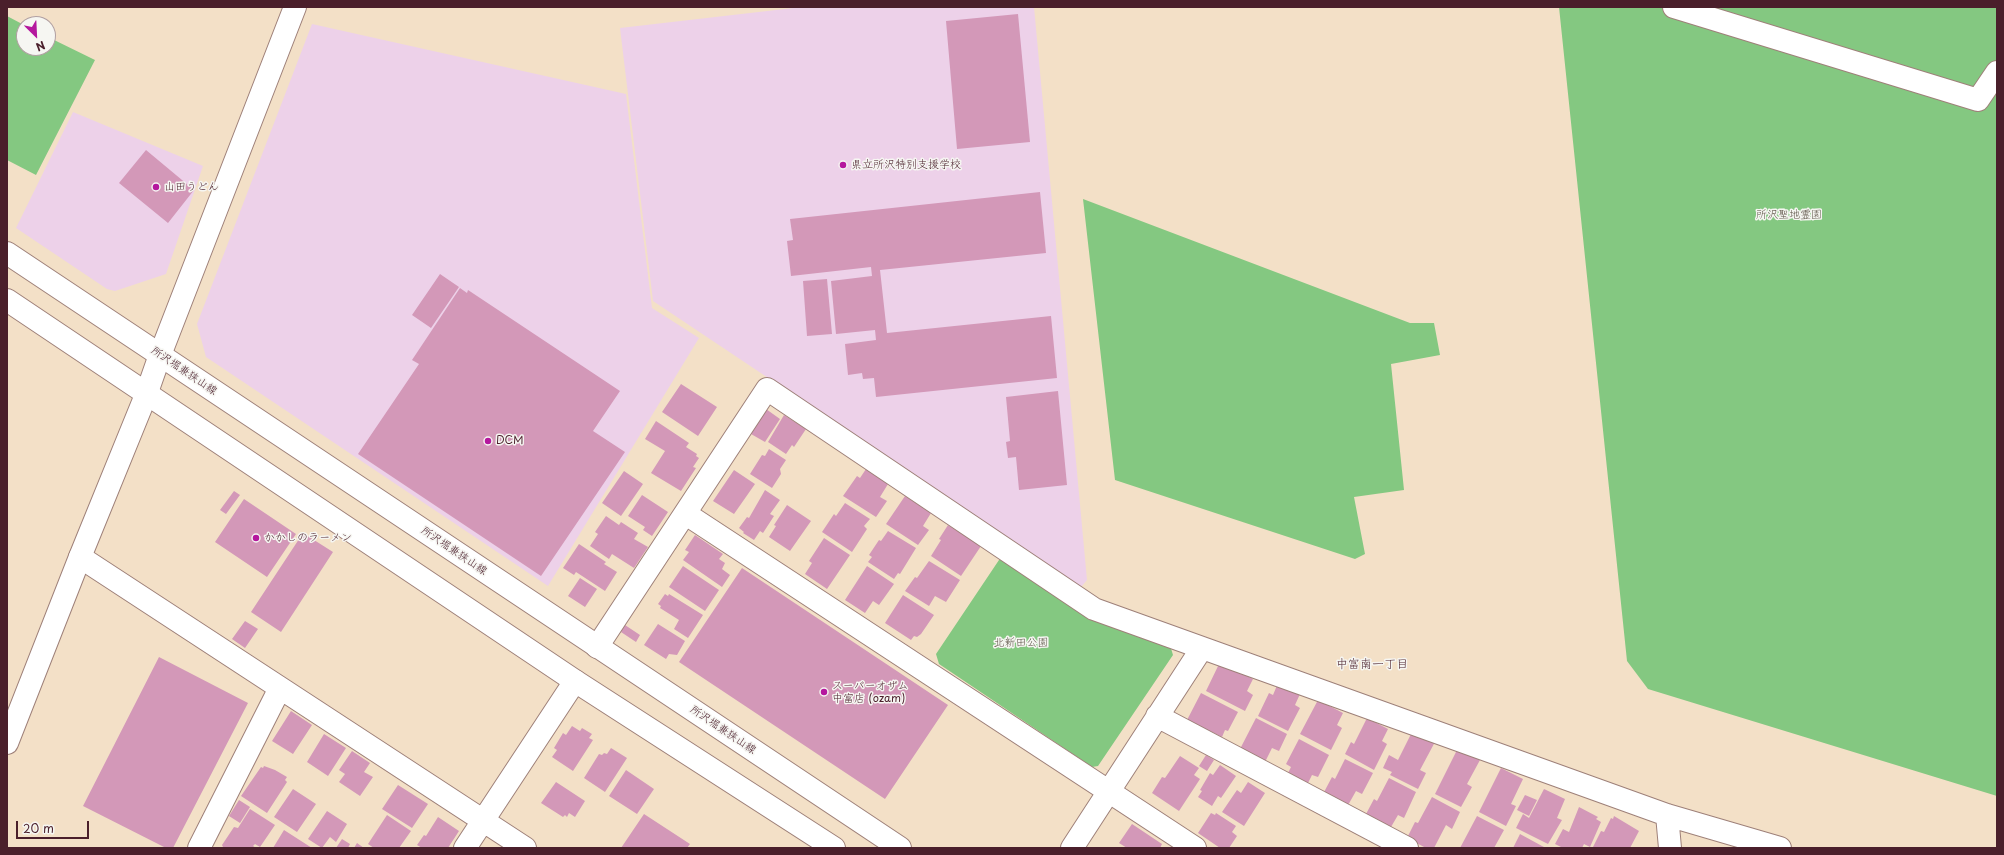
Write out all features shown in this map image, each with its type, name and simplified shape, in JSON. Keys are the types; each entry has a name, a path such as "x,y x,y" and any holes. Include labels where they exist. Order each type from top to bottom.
{"street":[{"path":"7,743 146,394 295,7"},
{"path":"1674,7 1978,100 1997,72"},
{"name":"所沢堀兼狭山線","path":"7,254 900,848"},
{"path":"7,300 575,680 834,848"},
{"path":"597,647 767,390 1094,609 1667,814 1780,848"},
{"path":"686,514 1196,848"},
{"path":"80,557 525,848"},
{"path":"1072,848 1202,648"},
{"path":"465,848 575,680"},
{"path":"199,848 280,688"},
{"path":"1157,716 1407,848"},
{"path":"1667,814 1670,848"}],"shaded area":[{"name":"県立所沢特別支援学校","path":"802,7 1034,7 1087,580 1081,587 653,301 620,28"},
{"path":"312,24 626,94 652,308 699,338 548,586 206,357 197,324"},
{"path":"73,112 203,166 166,274 115,291 107,289 16,228"}],"green space":[{"name":"所沢聖地霊園","path":"1559,7 1997,7 1997,796 1648,689 1627,661"},
{"path":"7,16 16,21 16,56 56,56 56,41 95,60 36,175 7,160"},
{"path":"1083,199 1410,323 1434,323 1440,355 1391,364 1404,490 1354,497 1365,554 1355,559 1115,480"},
{"name":"北新田公園","path":"1008,558 1104,624 1170,645 1173,655 1098,766 1092,767 939,664 936,654 999,560"}],"building":[{"path":"1018,14 1030,142 957,149 946,21"},
{"name":"山田うどん","path":"146,150 194,190 168,223 119,183"},
{"path":"1040,192 1046,253 880,270 887,333 1051,316 1057,378 876,397 874,378 863,379 862,373 848,375 845,344 876,340 875,330 836,334 831,281 872,276 871,267 791,276 787,241 793,240 790,219"},
{"path":"440,274 459,287 431,328 412,315"},
{"path":"827,279 832,334 807,336 803,281"},
{"name":"DCM","path":"460,288 467,293 468,290 620,391 593,431 625,452 541,576 358,454 419,364 412,360"},
{"path":"681,384 717,407 698,436 662,412"},
{"path":"1058,391 1067,485 1019,490 1016,457 1008,458 1006,442 1010,441 1006,397"},
{"path":"766,409 780,419 765,442 751,434"},
{"path":"784,415 806,429 794,447 792,445 786,454 768,442"},
{"path":"656,421 689,443 686,447 697,454 696,456 699,458 693,467 696,468 681,491 651,473 665,451 645,439"},
{"path":"769,449 786,460 780,469 781,474 772,488 750,474 762,455 765,456"},
{"path":"866,469 888,484 880,497 887,501 876,517 843,496 857,476 860,478"},
{"path":"734,470 755,484 734,514 713,501"},
{"path":"624,471 643,484 621,516 602,503"},
{"path":"765,490 780,500 770,514 774,516 763,533 760,531 754,540 743,533 744,532 739,528 747,517 749,518"},
{"path":"234,491 240,495 226,514 220,510"},
{"path":"642,495 668,512 652,536 643,530 645,527 628,516"},
{"path":"905,496 931,513 923,526 929,530 918,545 886,524"},
{"name":"かかしのラーメン","path":"244,499 296,534 267,577 215,542"},
{"path":"845,503 870,519 864,526 867,529 852,552 822,532 834,514 836,516"},
{"path":"787,505 811,521 790,551 769,537 776,526 774,525"},
{"path":"606,516 619,525 621,522 638,533 634,539 648,547 634,568 612,554 609,559 590,546 598,534 595,532"},
{"path":"948,525 981,546 961,576 931,556"},
{"path":"888,531 916,548 900,574 898,573 894,579 868,562 872,557 869,555 879,540 881,541"},
{"path":"303,533 333,552 281,632 251,612"},
{"path":"695,535 723,554 719,559 725,563 722,569 730,575 722,587 683,560 689,552 685,550"},
{"path":"824,538 850,555 827,589 805,574 812,563 809,561"},
{"path":"579,544 606,562 604,564 617,572 605,591 576,572 574,575 563,568"},
{"path":"929,561 960,580 946,602 935,596 929,606 905,591 915,577 917,578"},
{"path":"683,566 719,590 705,611 669,587"},
{"path":"867,566 894,584 879,605 873,601 865,613 845,600"},
{"path":"742,568 948,705 885,799 679,662"},
{"path":"580,578 597,589 585,607 568,596"},
{"path":"665,594 668,596 669,594 703,615 688,638 674,629 679,620 660,608 661,606 658,604"},
{"path":"903,595 934,615 921,634 917,637 914,636 911,640 885,623"},
{"path":"245,621 258,629 245,648 232,639"},
{"path":"658,624 685,641 677,655 669,654 666,659 644,645"},
{"path":"625,625 640,635 636,642 621,632"},
{"path":"159,657 248,703 173,848 166,848 83,806"},
{"path":"1220,662 1253,679 1247,691 1253,695 1245,711 1206,691"},
{"path":"1278,683 1300,694 1295,705 1300,708 1288,731 1258,716 1269,693 1273,695"},
{"path":"1201,693 1238,712 1228,731 1225,730 1222,737 1210,731 1209,734 1186,722"},
{"path":"1318,700 1343,713 1337,725 1342,728 1331,750 1300,734"},
{"path":"291,711 312,725 293,754 272,741"},
{"path":"1256,718 1287,734 1279,751 1272,748 1265,762 1240,749"},
{"path":"1367,718 1388,729 1382,741 1387,744 1374,770 1345,754 1351,742 1354,744"},
{"path":"572,726 580,731 582,728 592,734 589,738 593,740 573,771 552,757 557,750 554,748 563,733 566,735"},
{"path":"1412,732 1436,740 1420,770 1426,773 1418,789 1390,775 1392,772 1383,768 1389,755 1398,760"},
{"path":"324,734 346,748 328,776 307,762"},
{"path":"1299,739 1329,755 1318,777 1312,775 1307,785 1287,775 1291,767 1286,764"},
{"path":"611,748 627,758 605,792 584,778 599,754 607,754"},
{"path":"1458,748 1480,760 1467,784 1472,787 1461,807 1435,794"},
{"path":"352,751 370,763 364,772 373,777 360,796 339,782 345,774 339,770"},
{"path":"1206,755 1214,760 1207,771 1199,766"},
{"path":"1180,756 1199,768 1194,775 1200,779 1179,811 1152,793 1162,777 1165,778"},
{"path":"1345,759 1373,773 1362,794 1356,791 1347,807 1323,794 1332,777 1335,779"},
{"path":"1220,765 1236,776 1221,798 1218,796 1212,806 1198,797 1202,791 1200,790 1210,773 1213,775"},
{"path":"264,766 287,777 285,780 287,782 267,813 241,796 261,767 263,768"},
{"path":"1501,768 1523,779 1511,804 1516,806 1506,826 1479,812"},
{"path":"626,770 654,789 637,814 609,796"},
{"path":"1389,778 1416,792 1404,818 1398,815 1391,827 1366,814 1374,799 1377,801"},
{"path":"556,782 585,801 575,817 569,813 567,817 565,815 563,817 541,803"},
{"path":"1248,782 1265,793 1244,826 1222,812 1237,790 1241,793"},
{"path":"398,785 428,804 412,828 382,809"},
{"path":"293,789 316,804 297,832 274,817"},
{"path":"1544,789 1565,799 1557,818 1562,820 1548,844 1516,828 1523,814 1529,818"},
{"path":"1525,795 1537,800 1529,816 1517,810"},
{"path":"1432,797 1460,812 1452,829 1446,825 1434,848 1426,848 1407,838 1415,822 1418,823"},
{"path":"239,800 250,807 240,823 229,816"},
{"path":"1579,807 1598,817 1596,819 1601,822 1590,847 1584,844 1582,848 1563,848 1555,844 1563,829 1569,832"},
{"path":"250,809 275,825 260,847 255,844 253,846 256,848 223,847 222,845 234,827 238,828"},
{"path":"327,811 347,824 336,842 330,837 322,848 308,839"},
{"path":"1211,813 1215,815 1216,813 1236,826 1232,832 1237,836 1229,848 1220,848 1198,833"},
{"path":"644,814 690,844 687,848 621,848"},
{"path":"387,815 411,831 399,848 374,848 368,844"},
{"path":"1477,816 1504,830 1494,848 1460,848"},
{"path":"1614,816 1639,831 1630,848 1593,847 1601,831 1604,832 1611,818 1613,819"},
{"path":"438,817 459,831 448,848 422,848 417,845 424,835 426,836"},
{"path":"1132,824 1162,844 1160,848 1127,848 1119,843"},
{"path":"284,830 312,848 273,848"},
{"path":"1520,834 1542,846 1546,848 1513,848"},
{"path":"342,839 350,844 348,848 336,848"},
{"path":"357,843 364,848 354,848"}],"place":[{"name":"県立所沢特別支援学校","path":"843,165"},
{"name":"山田うどん","path":"156,187"},
{"name":"DCM","path":"488,441"},
{"name":"かかしのラーメン","path":"256,538"},
{"name":"スーパーオザム 中富店 (ozam)","path":"824,692"}],"district":[{"name":"中富南一丁目","path":"1372,665"}]}
